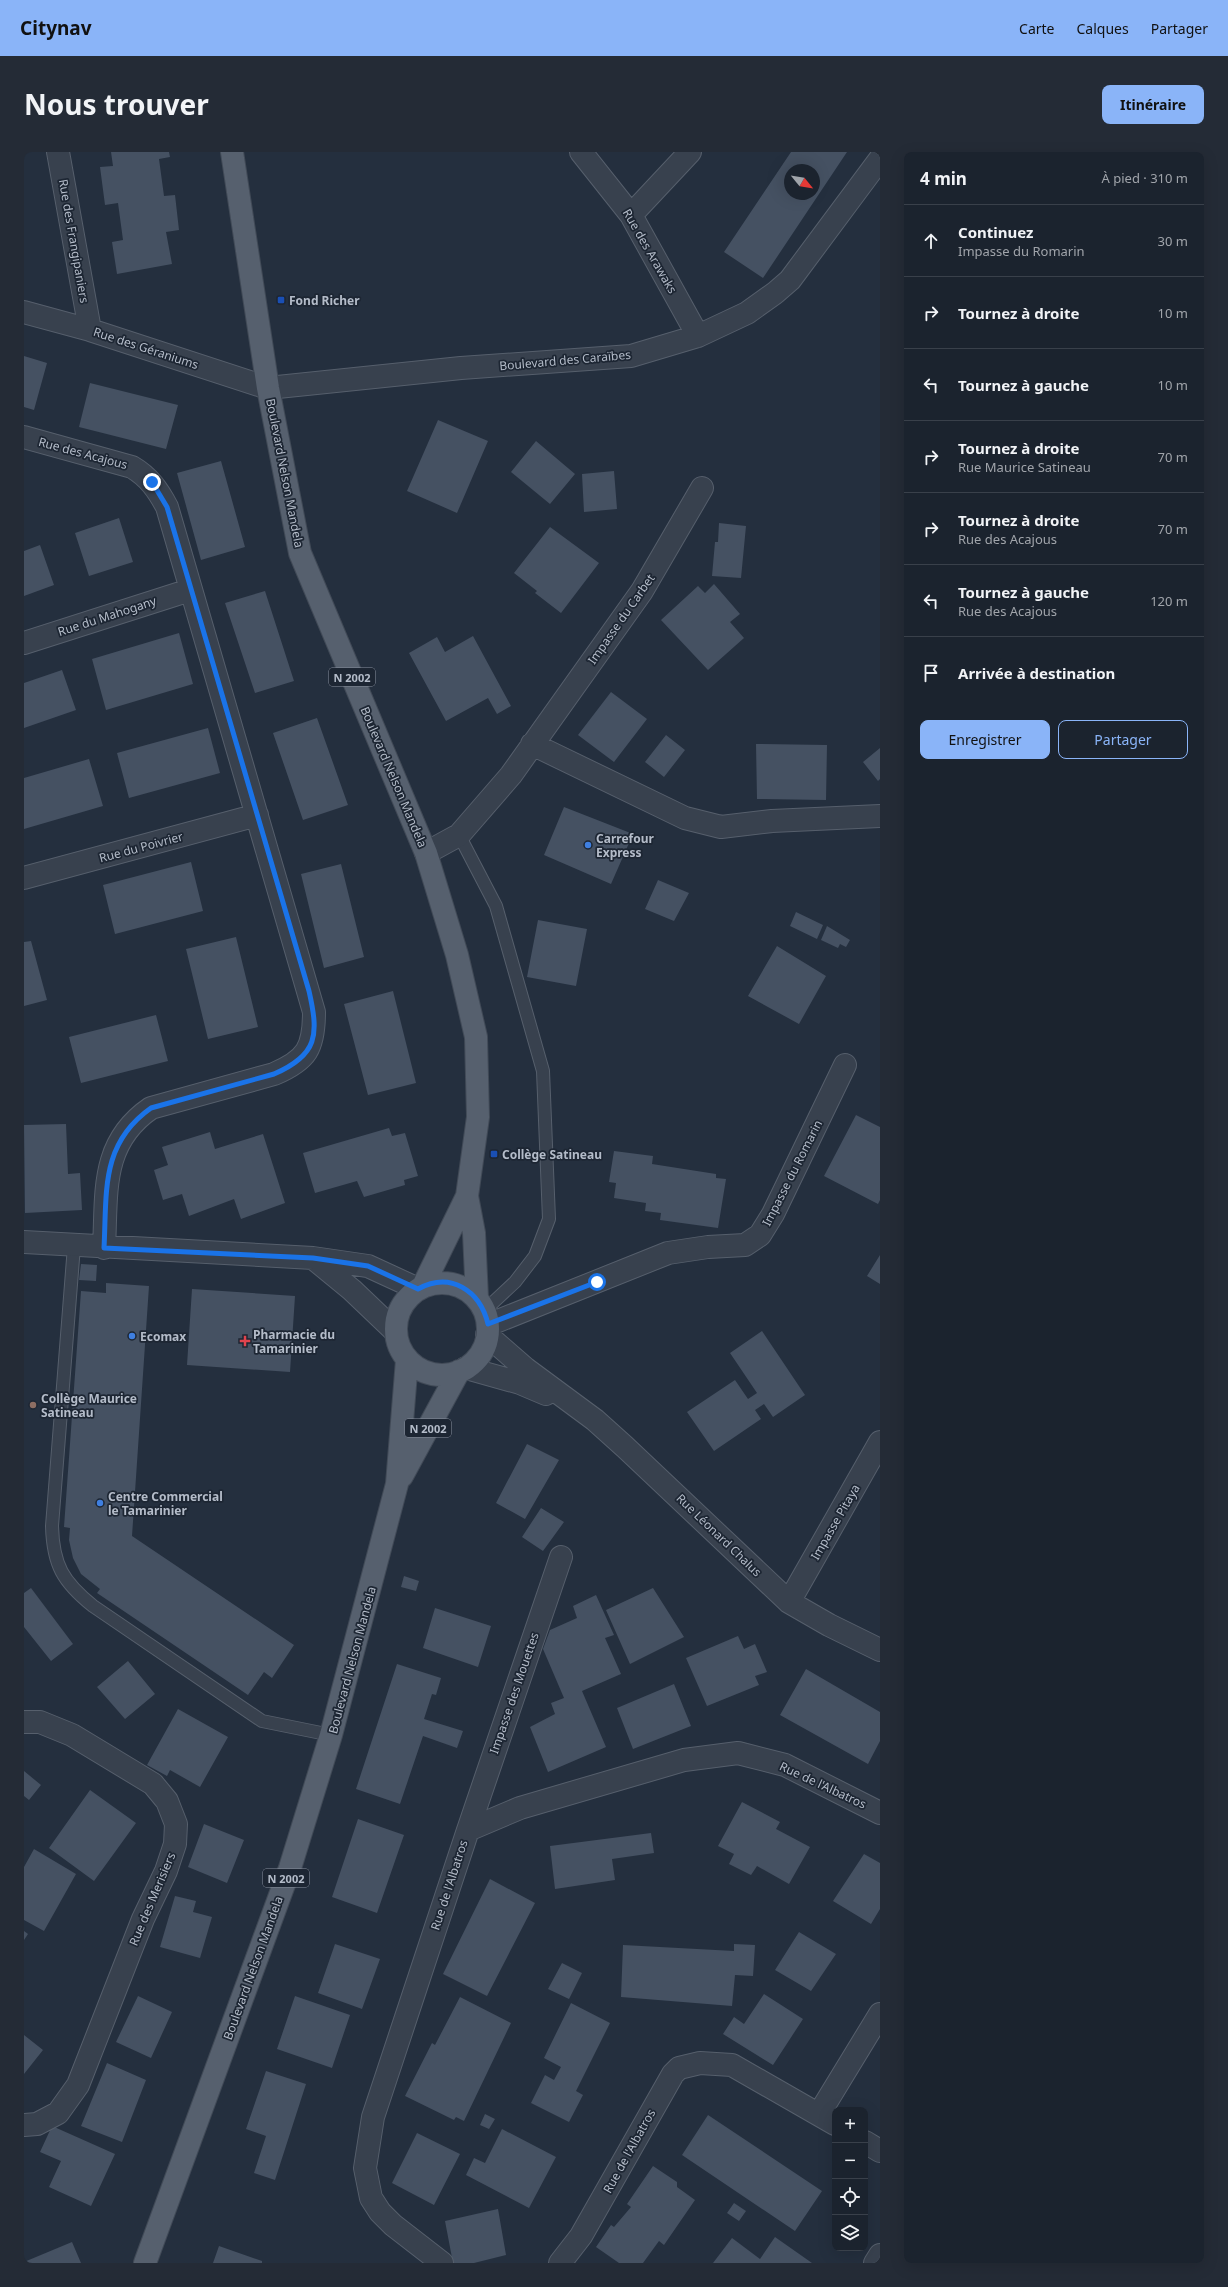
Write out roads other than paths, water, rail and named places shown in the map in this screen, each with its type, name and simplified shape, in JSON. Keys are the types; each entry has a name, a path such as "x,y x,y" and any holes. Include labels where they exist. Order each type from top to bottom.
{"main road":[{"name":"Boulevard Nelson Mandela","path":"232,152 268,388 300,553 426,853 457,955 476,1037 478,1117 467,1196 474,1233 484,1317"},
{"name":"Boulevard Nelson Mandela","path":"420,1288 467,1196"},
{"path":"437,1282 452,1283 466,1288 484,1317 484,1348 476,1359 462,1370 445,1375 431,1374 418,1369 407,1360 399,1347 396,1332 396,1319 401,1307 408,1297 420,1288 437,1282"},
{"name":"Boulevard Nelson Mandela","path":"144,2263 290,1868 332,1735 397,1484 407,1360"},
{"name":"Boulevard Nelson Mandela","path":"397,1484 462,1370"}],"street":[{"name":"Rue des Frangipaniers","path":"58,152 90,330"},
{"name":"Rue des Arawaks","path":"581,152 631,215 698,336"},
{"path":"631,215 690,152"},
{"name":"Boulevard des Caraïbes","path":"268,388 462,368 631,356 698,336 747,313 790,280 880,159"},
{"name":"Rue des Géraniums","path":"24,312 90,330 268,388"},
{"name":"Rue des Acajous","path":"24,437 121,463 142,472 160,492 167,507 314,1012 314,1033 311,1046 303,1058 293,1066 274,1074 151,1108 136,1118 116,1148 108,1170 104,1248"},
{"name":"Impasse du Carbet","path":"426,853 459,835 512,775 532,744 642,591 702,488"},
{"name":"Rue du Mahogany","path":"24,643 190,590"},
{"path":"532,744 685,818 721,827 772,821 880,816"},
{"name":"Rue du Poivrier","path":"24,878 257,815"},
{"name":"Impasse du Romarin","path":"484,1317 668,1253 708,1247 745,1245 752,1242 760,1236 773,1214 845,1065"},
{"path":"24,1242 104,1248 313,1258 368,1266 420,1288"},
{"path":"313,1258 352,1290 396,1332"},
{"name":"Rue Léonard Chalus","path":"484,1317 570,1403 595,1420 625,1447 789,1602 829,1626 880,1650"},
{"name":"Rue Léonard Chalus","path":"462,1370 520,1383 570,1403"},
{"name":"Impasse Pitaya","path":"789,1602 880,1442"},
{"name":"Impasse des Mouettes","path":"468,1830 561,1557"},
{"name":"Rue des Merisiers","path":"24,1722 40,1722 72,1735 153,1784 167,1801 176,1824 175,1844 166,1871 143,1919 78,2085 58,2113 37,2124 24,2125"},
{"name":"Rue de l'Albatros","path":"442,2263 393,2225 380,2212 371,2198 365,2168 373,2117 468,1830 520,1808 684,1760 738,1753 785,1765 880,1813"},
{"path":"827,2119 880,2014"},
{"name":"Rue de l'Albatros","path":"560,2263 581,2236 673,2074 679,2068 700,2063 732,2065 827,2119"},
{"path":"867,2143 880,2151"},
{"path":"875,2263 880,2255"}],"lane":[{"path":"459,835 496,906 543,1071 549,1219 535,1256 515,1282 484,1317"},
{"path":"74,1246 52,1526 53,1549 59,1567 72,1589 93,1606 262,1721 332,1735"}],"place":[{"name":"Fond Richer","path":"281,300"},
{"name":"Carrefour Express","path":"588,845"},
{"name":"Collège Satineau","path":"494,1154"},
{"name":"Ecomax","path":"132,1336"},
{"name":"Pharmacie du Tamarinier","path":"245,1341"},
{"name":"Collège Maurice Satineau","path":"33,1405"},
{"name":"Centre Commercial le Tamarinier","path":"100,1503"}]}
